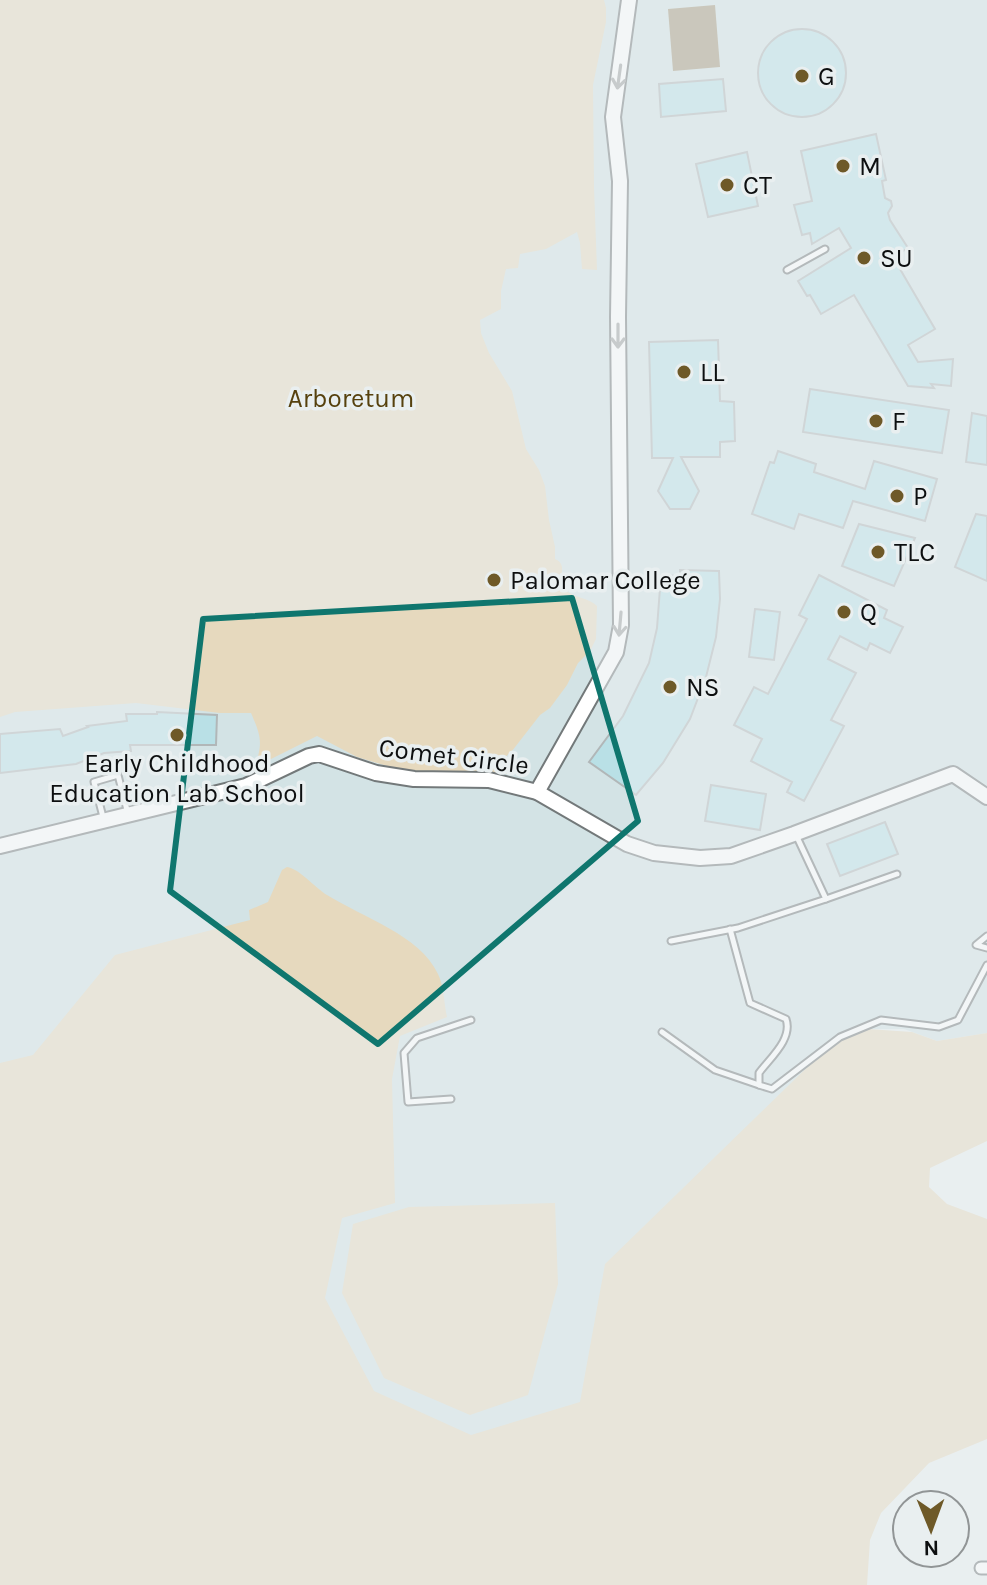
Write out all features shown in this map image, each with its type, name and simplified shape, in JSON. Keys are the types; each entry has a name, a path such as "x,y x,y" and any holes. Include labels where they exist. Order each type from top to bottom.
{"street":[{"name":"Comet Circle","path":"0,846 246,786 319,754 376,773 414,779 489,780 537,792 616,652 621,625 620,181 613,117 629,0"},
{"path":"537,792 627,844 654,853 700,858 731,856 953,774 987,797"}],"lane":[{"path":"787,270 825,249"},
{"path":"104,821 94,782 118,775 129,815"},
{"path":"796,834 826,899"},
{"path":"671,941 730,929 897,874"},
{"path":"730,929 750,1003 786,1019 788,1024 786,1037 759,1073 759,1085"},
{"path":"987,936 976,945 987,948"},
{"path":"662,1032 715,1070 772,1089 840,1037 881,1020 939,1027 958,1020 987,965"},
{"path":"451,1099 408,1102 404,1053 417,1038 471,1020"}],"highlighted area":[{"path":"572,598 638,821 378,1044 170,891 203,619"}],"shaded area":[{"name":"Palomar College","path":"7,0 987,0 987,1033 937,1041 904,1029 868,1029 816,1585 188,1585 0,1155 0,131"},
{"path":"715,5 720,67 673,71 668,9"}],"green space":[{"name":"Arboretum","path":"0,0 604,0 606,22 593,85 597,270 582,269 577,232 546,249 520,254 518,268 506,269 501,309 480,320 481,333 489,353 512,391 526,449 545,486 555,559 562,567 561,585 597,606 596,639 590,651 578,663 550,708 540,715 499,763 511,774 421,772 394,768 357,757 317,736 255,767 260,739 251,713 220,713 136,703 15,712 0,717"},
{"path":"287,867 297,871 327,895 404,938 429,960 440,979 447,1017 400,1036 392,1079 395,1203 342,1218 325,1298 374,1391 471,1435 580,1402 605,1264 829,1046 868,1029 912,1032 937,1041 987,1033 987,1141 930,1168 929,1187 947,1204 987,1219 987,1439 929,1463 904,1489 891,1489 891,1503 881,1513 870,1540 867,1585 0,1585 0,1063 33,1055 115,955 250,920 249,910 268,902 282,870"},
{"path":"555,1203 558,1284 528,1395 470,1415 384,1378 342,1293 353,1224 409,1207"}],"building":[{"name":"G","path":"802,29 819,33 833,42 842,56 846,73 842,90 833,104 819,113 802,117 785,113 771,104 762,90 758,73 762,56 771,42 785,33"},
{"path":"723,79 726,111 661,117 659,84"},
{"path":"876,134 886,180 882,181 885,198 891,201 892,206 888,213 908,248 893,257 935,329 908,345 918,362 953,359 951,386 908,386 854,295 821,314 798,281 851,248 839,228 812,244 810,233 802,235 794,205 812,201 801,151"},
{"name":"CT","path":"747,152 758,206 708,217 696,164"},
{"name":"LL","path":"718,340 720,401 734,402 735,441 720,442 720,457 681,457 699,491 690,509 670,509 658,491 673,458 652,458 649,342"},
{"name":"F","path":"810,389 949,410 942,453 803,432"},
{"path":"972,413 987,416 987,465 966,462"},
{"path":"778,451 816,464 814,472 865,489 874,461 937,479 925,521 853,501 843,528 799,514 794,529 752,514 770,462 774,463"},
{"path":"976,514 987,516 987,581 955,567"},
{"name":"TLC","path":"859,524 915,538 894,586 842,566"},
{"name":"NS","path":"680,570 719,571 716,637 706,677 690,719 663,763 636,795 589,762 623,716 649,663 657,628 661,575 680,576"},
{"path":"819,575 887,610 884,618 903,627 890,653 870,643 867,650 840,636 828,659 856,673 831,720 844,726 804,801 787,792 792,782 751,761 762,739 734,725 754,687 768,694 807,619 799,615"},
{"path":"755,609 780,612 774,660 749,657"},
{"path":"126,714 217,715 216,745 130,745 131,751 104,753 76,764 0,773 0,734 60,729 63,736 87,726 127,721"},
{"path":"711,785 766,794 760,830 705,821"},
{"path":"885,822 898,854 840,876 827,844"}],"place":[{"name":"G","path":"802,76"},
{"name":"M","path":"843,166"},
{"name":"CT","path":"727,185"},
{"name":"SU","path":"864,258"},
{"name":"LL","path":"684,372"},
{"name":"F","path":"876,421"},
{"name":"P","path":"897,496"},
{"name":"TLC","path":"878,552"},
{"name":"Palomar College","path":"494,580"},
{"name":"Q","path":"844,612"},
{"name":"NS","path":"670,687"},
{"name":"Early Childhood Education Lab School","path":"177,735"}]}
